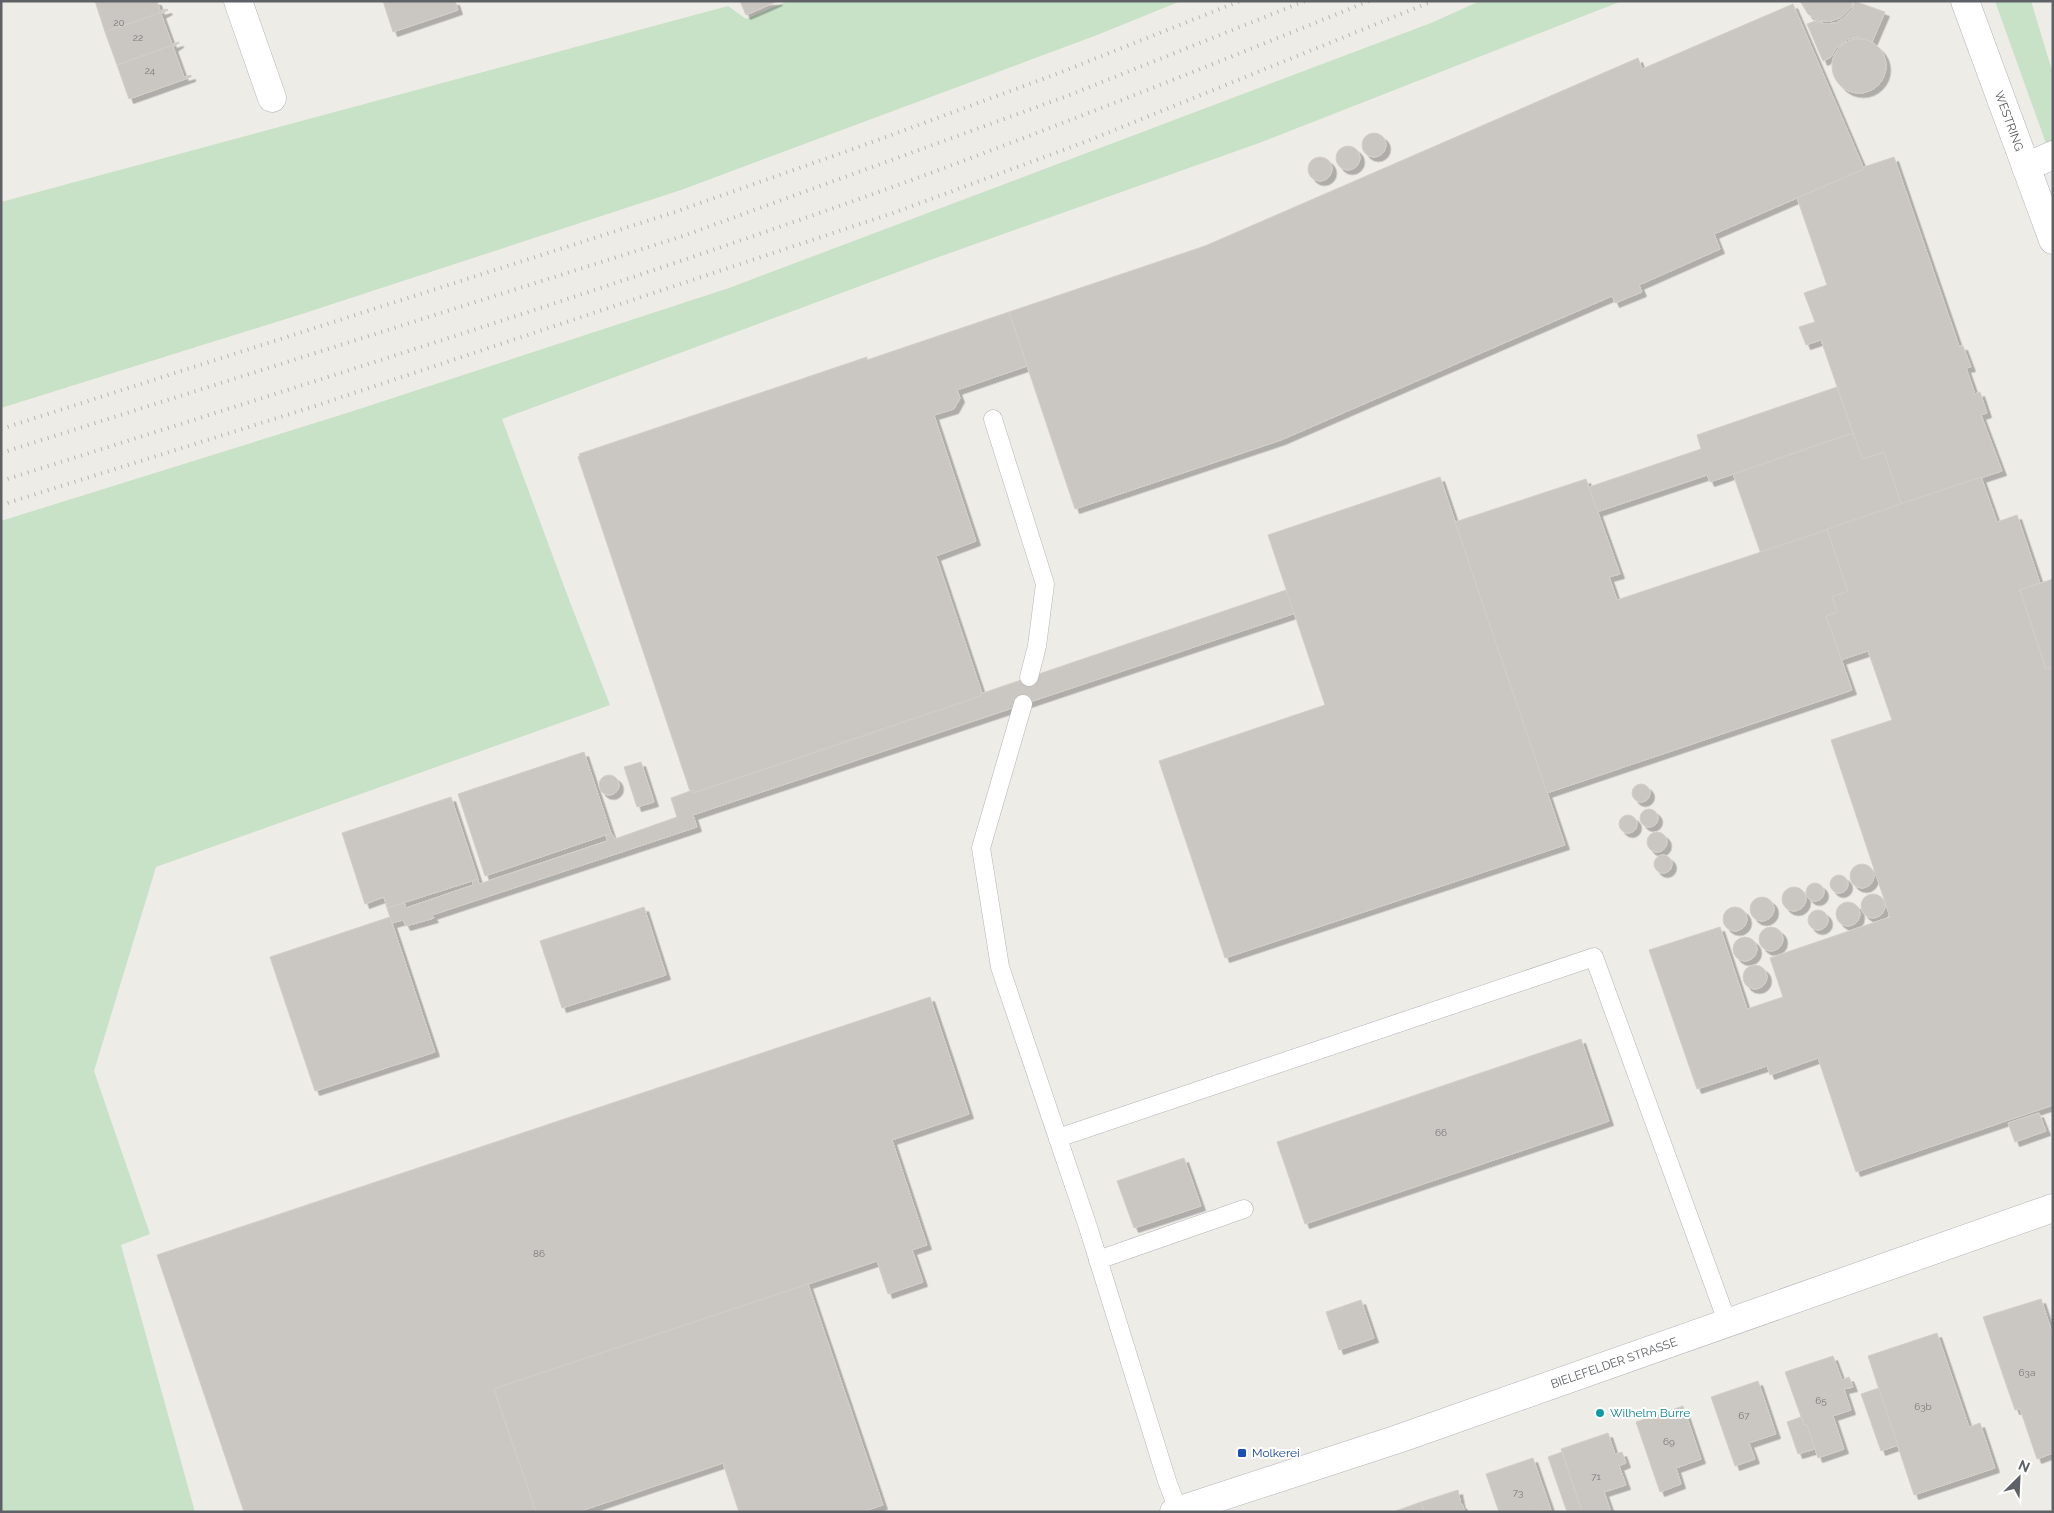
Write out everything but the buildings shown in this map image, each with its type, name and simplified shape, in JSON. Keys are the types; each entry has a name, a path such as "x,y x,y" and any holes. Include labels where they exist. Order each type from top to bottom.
{"street":[{"path":"238,1 272,98"},
{"name":"WESTRING","path":"1965,1 2053,240"},
{"path":"2026,167 2053,155"},
{"name":"BIELEFELDER STRASSE","path":"1176,1511 1398,1439 2053,1208"}],"lane":[{"path":"993,419 1045,584 1037,646 1030,677"},
{"path":"1023,704 981,848 1000,967 1098,1260 1176,1511"},
{"path":"1058,1138 1594,956 1728,1324"},
{"path":"1098,1260 1244,1209"}],"green space":[{"path":"788,1 1181,1 1097,35 681,190 305,313 1,408 1,202 728,6 746,19"},
{"path":"1480,1 1622,1 1259,143 922,263 502,419 610,705 156,867 94,1071 150,1234 121,1245 195,1512 1,1512 1,521 347,413 729,288 1431,23"},
{"path":"1995,1 2031,1 2053,74 2053,163"}],"railway":[{"path":"1,429 675,212 1059,73 1240,1"},
{"path":"1,453 683,236 1067,96 1305,1"},
{"path":"1,481 445,339 777,228 1008,144 1369,1"},
{"path":"1,505 312,407 893,213 1085,142 1433,1"}],"place":[{"name":"Wilhelm Burre","path":"1600,1413"},
{"name":"Molkerei","path":"1242,1453"}]}
